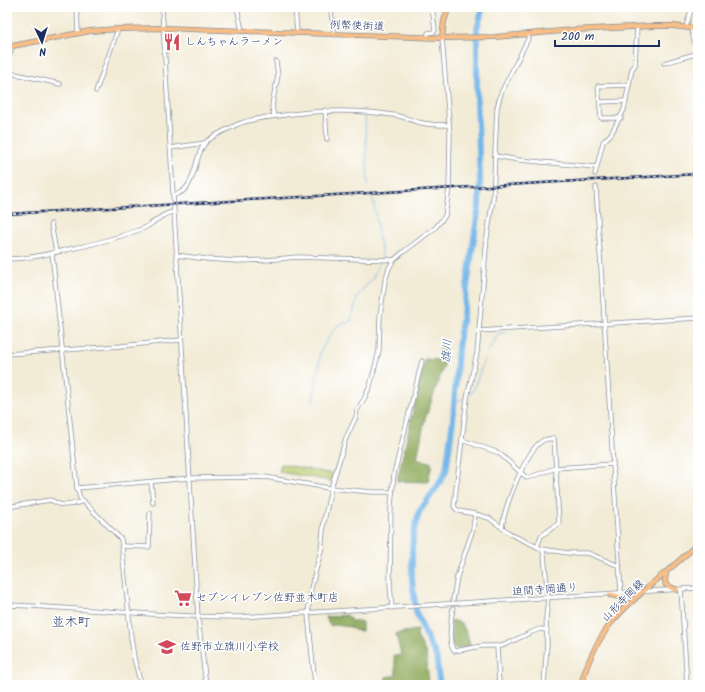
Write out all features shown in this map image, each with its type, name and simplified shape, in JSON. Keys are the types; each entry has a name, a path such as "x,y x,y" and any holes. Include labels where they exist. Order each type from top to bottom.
{"main road":[{"path":"444,38 444,21 449,7"},
{"name":"例幣使街道","path":"9,46 78,33 118,29 163,28 427,38 495,37 574,30 637,27 698,29"},
{"name":"山形寺岡線","path":"580,685 594,650 603,635 623,611 698,543"},
{"path":"666,572 666,585 679,590"},
{"path":"610,594 619,596 622,599 625,606 623,611"}],"street":[{"path":"77,7 78,33"},
{"path":"162,7 198,618 206,685"},
{"path":"237,7 242,32"},
{"path":"295,7 297,33"},
{"path":"330,7 335,35"},
{"path":"427,38 428,33 434,32 435,30 432,7"},
{"path":"664,63 694,55 697,51 688,28 692,7"},
{"path":"595,174 603,142 611,134 624,110 632,69 635,65 637,27"},
{"path":"96,91 118,29"},
{"path":"529,34 499,100 497,108 493,199 487,237 477,353 467,398 454,506 459,511 489,518 512,535 542,549 568,553 588,553 619,566"},
{"path":"315,685 308,614 311,583 321,551 324,521 331,488 346,438 356,417 357,410 370,386 379,350 380,316 385,281 389,268 394,260 435,228 445,216 449,188 449,125 444,38"},
{"path":"7,60 11,53 9,46"},
{"path":"274,116 272,99 278,76 276,61"},
{"path":"7,72 60,84"},
{"path":"621,118 601,118 598,86 629,85"},
{"path":"600,102 626,101"},
{"path":"170,148 205,142 240,124 256,119 325,110 379,113 423,123 449,125"},
{"path":"325,110 327,139"},
{"path":"7,119 10,144 7,144"},
{"path":"173,195 177,195 182,192 190,181 205,142"},
{"path":"495,156 519,160 596,167"},
{"path":"596,187 621,594"},
{"path":"7,259 27,258 90,245 143,229 166,214 174,212"},
{"path":"51,224 77,488 80,498 119,536 122,546 127,613 134,658 141,685"},
{"path":"176,255 207,259 243,261 297,257 394,260"},
{"path":"479,331 698,318"},
{"path":"7,354 181,340"},
{"path":"393,608 390,584 392,492 394,474 422,361"},
{"path":"502,528 506,508 521,472 538,444 543,440 554,438 559,523 541,536 537,547"},
{"path":"462,440 499,453 525,476 529,477 556,468 613,464"},
{"path":"77,488 190,478 267,478 331,488 372,492 392,492"},
{"path":"151,482 152,503"},
{"path":"7,507 50,500 55,500 59,504 66,505 84,501"},
{"path":"122,546 149,546 150,513"},
{"path":"453,600 456,577 473,529 476,514"},
{"path":"542,549 544,555 548,598 546,618 547,658 544,685"},
{"name":"迫間寺岡通り","path":"7,605 46,606 198,618 242,617 698,588"},
{"path":"679,590 687,685"},
{"path":"453,608 450,621 450,637 451,647 454,651 482,646 497,647 510,643 540,629 546,630"},
{"path":"497,647 499,685"}],"green space":[{"path":"440,348 444,349 446,360 425,419 417,458 432,463 428,482 397,481 425,359 438,360"},
{"path":"281,464 334,474 331,481 279,472"},
{"path":"347,615 351,621 362,622 362,631 354,630 351,627 335,625 330,626 326,617"},
{"path":"453,620 461,623 467,633 470,646 456,649 452,645 451,622"},
{"path":"418,630 417,636 426,653 429,685 384,685 386,677 396,675 394,656 401,655 396,634"}],"waterway":[{"name":"旗川","path":"441,685 438,675 436,655 416,612 412,579 412,550 413,535 419,512 439,484 446,471 453,420 458,348 479,204 480,180 477,98 477,29 483,7"},
{"path":"365,116 368,185"},
{"path":"373,198 376,216"},
{"path":"376,218 378,233"},
{"path":"378,236 379,240"},
{"path":"380,242 382,258"},
{"path":"313,402 320,352 337,326 351,321 358,295 372,279 381,261"},
{"path":"487,353 499,333 512,332"},
{"path":"470,395 485,358"},
{"name":"旗川","path":"454,402 462,399"}],"railway":[{"path":"7,214 698,174"}],"place":[{"name":"しんちゃんラーメン","path":"172,42"},
{"name":"セブンイレブン佐野並木町店","path":"183,598"},
{"name":"佐野市立旗川小学校","path":"167,647"}],"district":[{"name":"並木町","path":"71,622"}]}
